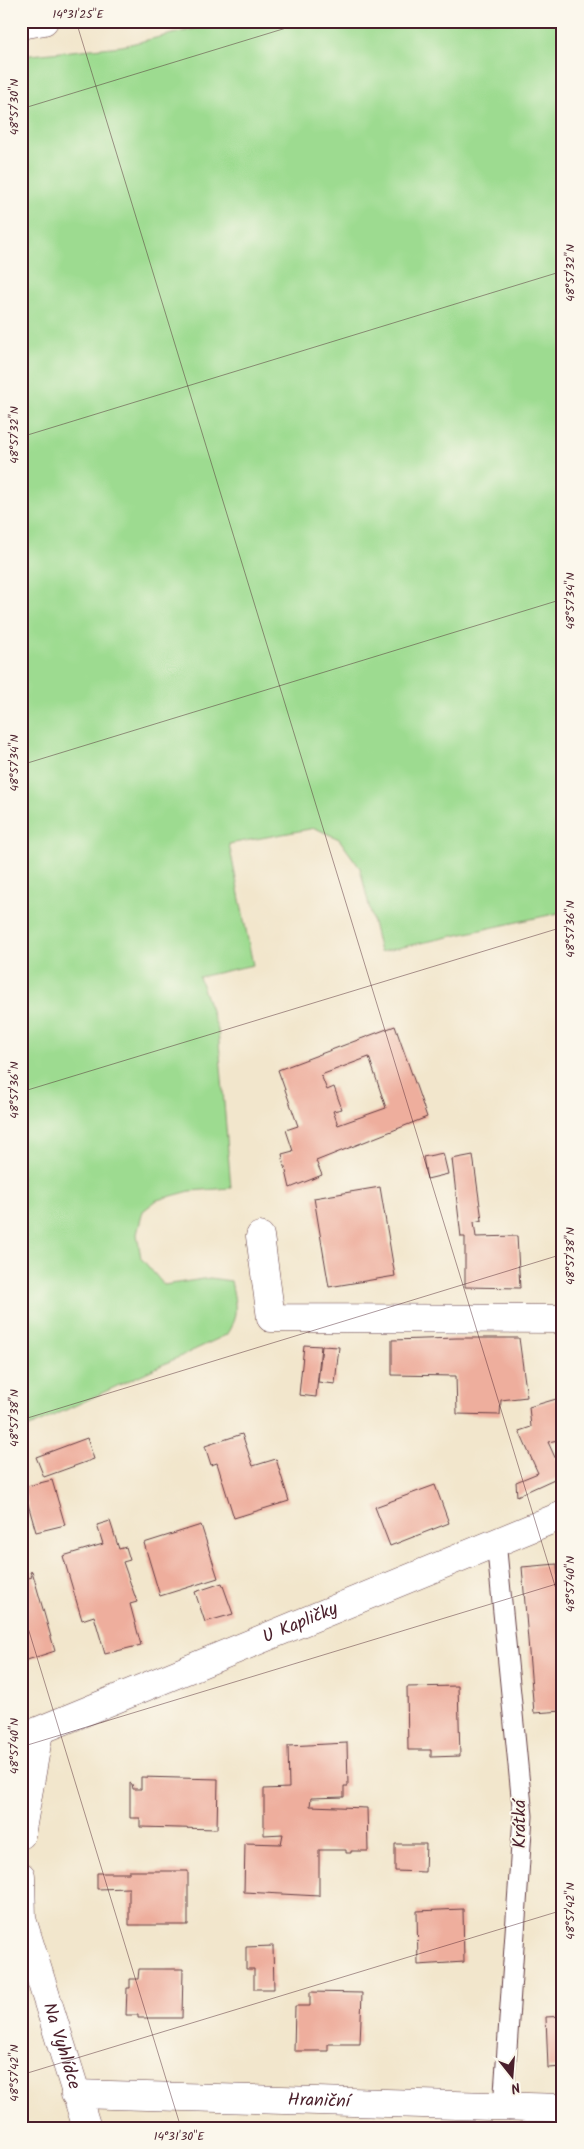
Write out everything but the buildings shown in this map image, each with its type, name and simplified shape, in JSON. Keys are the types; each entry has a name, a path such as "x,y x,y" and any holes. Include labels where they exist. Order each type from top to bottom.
{"street":[{"path":"21,25 44,21"},
{"path":"260,1236 271,1318 563,1319"},
{"name":"U Kapličky","path":"30,1735 496,1541 563,1515"},
{"path":"21,1835 30,1735"},
{"name":"Na Vyhlídce","path":"21,1876 22,1919 86,2128"},
{"name":"Hraniční","path":"75,2094 563,2108"}],"lane":[{"name":"Krátká","path":"496,1541 523,1816 503,2107"}],"green space":[{"path":"227,21 563,21 563,912 380,952 360,868 339,839 315,828 229,844 253,965 199,977 218,1030 231,1188 190,1191 157,1200 143,1211 137,1234 141,1258 164,1285 210,1278 231,1281 235,1308 233,1321 226,1335 21,1431 21,56 122,46"}]}
